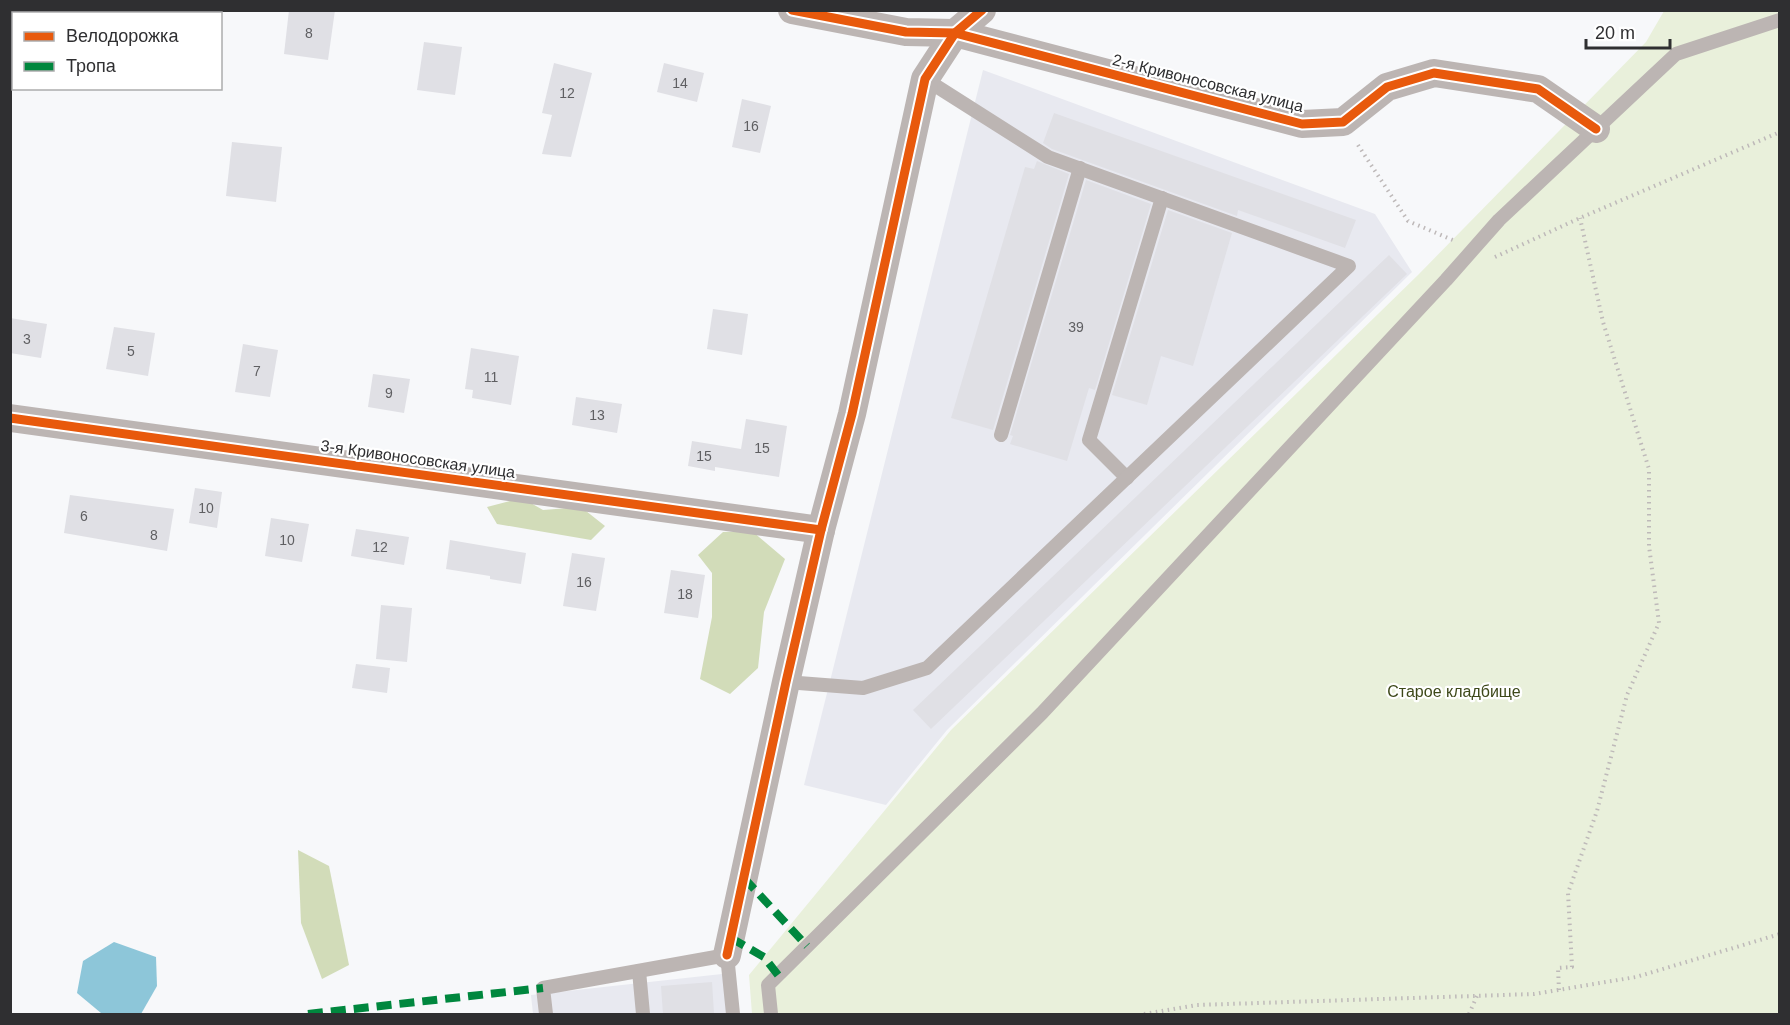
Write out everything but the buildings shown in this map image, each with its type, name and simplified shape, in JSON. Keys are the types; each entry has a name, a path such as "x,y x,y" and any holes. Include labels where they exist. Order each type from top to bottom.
{"street":[{"name":"2-я Кривоносовская улица","path":"792,10 906,32 955,33 1302,124 1343,122"},
{"path":"727,955 786,682 852,414 925,79 955,33 982,10"},
{"path":"1343,122 1387,87 1434,73 1538,89 1596,129"},
{"name":"3-я Кривоносовская улица","path":"10,418 822,530"}],"lane":[{"path":"771,1014 768,985 1042,713 1499,220 1676,54 1779,21"},
{"path":"786,682 863,688 927,668 1349,266 1048,157 925,79"},
{"path":"1000,435 1080,168"},
{"path":"1127,478 1089,440 1162,198"},
{"path":"546,1014 543,988 727,955 733,1014"},
{"path":"639,971 643,1014"}],"path":[{"path":"1343,122 1408,221 1453,239 1471,252"},
{"path":"1487,261 1580,218 1779,133"},
{"path":"1559,990 1558,968 1572,967 1568,893 1597,811 1627,695 1659,623 1649,546 1649,469 1603,322 1580,218"},
{"path":"1144,1014 1197,1005 1534,994 1636,977 1779,934"},
{"path":"1469,1014 1477,996"}],"shaded area":[{"path":"983,70 1375,214 1412,272 947,730 886,805 804,785"},
{"path":"731,973 735,1014 533,1014 531,995"}],"green space":[{"name":"Старое кладбище","path":"1664,11 1779,11 1779,1014 752,1014 749,975 951,730 1418,275 1646,42"},
{"path":"522,498 543,510 581,507 605,526 591,540 497,524 487,507"},
{"path":"752,531 785,559 764,612 758,668 730,694 700,679 712,617 712,573 698,555 723,532"},
{"path":"298,850 329,866 349,965 322,979 301,923"}],"water":[{"path":"114,942 156,957 157,986 141,1014 101,1013 77,993 83,961"}],"marked path":[{"path":"744,878 807,946"},
{"path":"731,938 764,957 778,975"},
{"path":"308,1014 543,988"}],"cycle path":[{"path":"792,10 906,32 955,33 1302,124 1343,122 1387,87 1434,73 1538,89 1596,129"},
{"path":"727,955 821,530 852,414 925,79 955,33 982,10"},
{"path":"10,418 821,530"}]}
